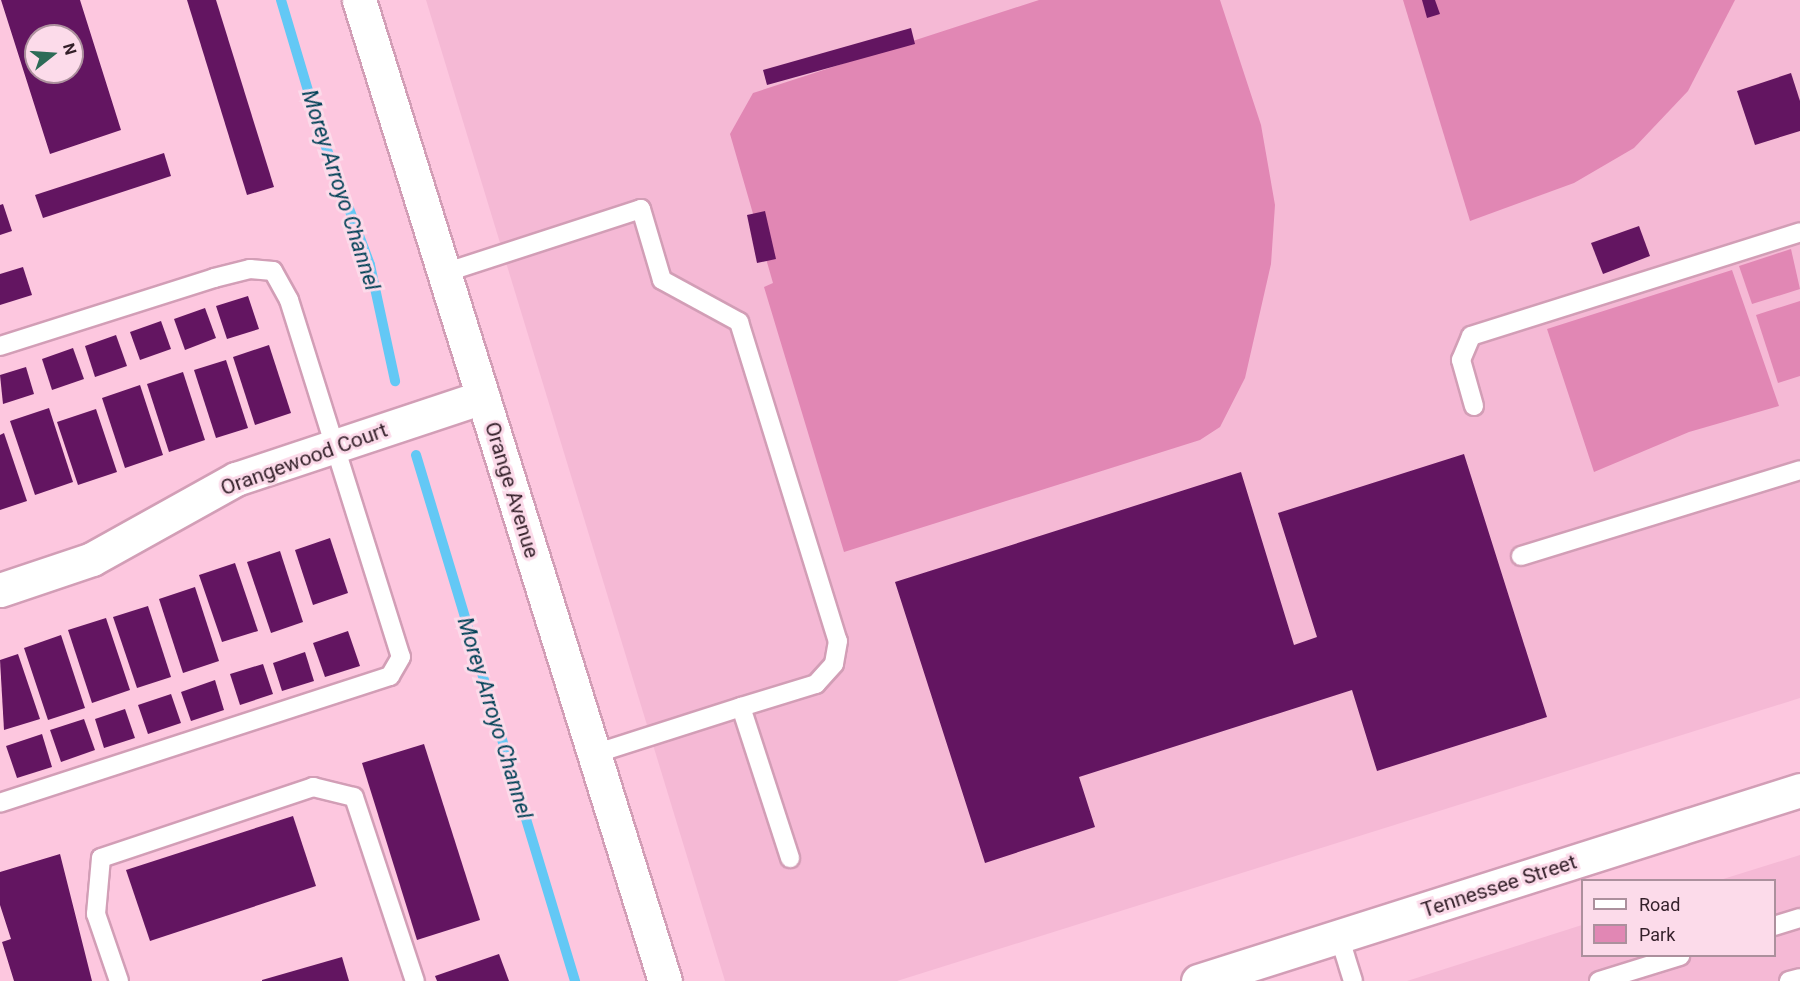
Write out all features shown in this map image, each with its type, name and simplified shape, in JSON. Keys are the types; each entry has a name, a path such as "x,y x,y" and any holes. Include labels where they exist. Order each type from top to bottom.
{"street":[{"name":"Orange Avenue","path":"359,0 665,981"},
{"name":"Orangewood Court","path":"0,590 92,559 236,478 483,397"},
{"name":"Tennessee Street","path":"1198,981 1800,790"}],"lane":[{"path":"444,273 641,209 662,280 739,322 838,641 834,664 816,684 594,754"},
{"path":"1474,406 1461,360 1471,336 1800,232"},
{"path":"0,346 250,268 273,271 289,300 399,646 398,669 390,676 0,802"},
{"path":"1521,556 1800,470"},
{"path":"741,707 790,858"},
{"path":"119,981 96,914 101,858 313,787 354,797 415,981"},
{"path":"1776,925 1800,918"},
{"path":"1339,936 1353,981"},
{"path":"1599,981 1677,957"},
{"path":"1789,981 1800,978"}],"shaded area":[{"path":"426,0 1800,0 1800,698 897,981 725,981"},
{"path":"1800,855 1800,981 1407,981 1581,925 1581,957 1776,957 1776,879 1723,879"}],"green space":[{"path":"1039,0 1220,0 1261,125 1275,205 1271,264 1245,378 1220,427 1200,440 844,552 764,287 773,283 730,134 753,93"},
{"path":"1403,0 1735,0 1688,91 1634,148 1574,183 1470,221"},
{"path":"1791,249 1800,289 1752,304 1739,266"},
{"path":"1732,270 1779,406 1689,432 1594,472 1547,329"},
{"path":"1800,301 1800,376 1778,383 1756,315"}],"building":[{"path":"1,0 80,0 121,130 50,154 28,84 84,84 84,24 24,24 24,72"},
{"path":"187,0 216,0 274,187 247,195"},
{"path":"1422,0 1435,0 1440,14 1427,18"},
{"path":"911,28 915,44 767,85 763,70"},
{"path":"1791,73 1800,101 1800,131 1755,145 1737,91"},
{"path":"164,153 171,176 43,218 35,195"},
{"path":"3,204 12,231 0,235 0,205"},
{"path":"765,211 776,259 757,263 747,215"},
{"path":"1639,226 1650,256 1603,274 1591,243"},
{"path":"23,267 32,295 0,305 0,274"},
{"path":"248,296 259,329 227,339 216,306"},
{"path":"205,308 216,338 185,350 174,319"},
{"path":"161,321 171,349 140,360 130,332"},
{"path":"116,335 127,366 95,377 85,346"},
{"path":"269,345 291,413 255,425 233,357"},
{"path":"73,348 84,379 52,390 42,359"},
{"path":"226,360 248,428 216,438 194,370"},
{"path":"26,367 34,394 3,404 0,375"},
{"path":"183,372 205,440 169,452 147,384"},
{"path":"140,385 163,455 125,468 102,398"},
{"path":"49,408 73,482 35,495 10,421"},
{"path":"96,409 117,472 78,485 57,422"},
{"path":"4,433 27,501 0,510 0,435"},
{"path":"1464,454 1547,717 1377,771 1352,690 1079,777 1095,827 985,863 895,582 1241,472 1294,645 1317,637 1278,513"},
{"path":"330,538 348,593 313,605 295,550"},
{"path":"280,551 303,622 271,633 247,562"},
{"path":"235,563 258,631 222,642 199,575"},
{"path":"195,587 219,661 183,673 159,599"},
{"path":"148,606 171,677 137,688 113,617"},
{"path":"106,618 130,690 92,703 68,630"},
{"path":"348,631 360,666 325,677 313,643"},
{"path":"61,635 85,708 48,720 24,648"},
{"path":"305,652 314,681 282,691 273,663"},
{"path":"18,654 40,719 4,730 0,660"},
{"path":"263,664 273,694 240,705 230,674"},
{"path":"215,680 224,710 191,721 181,692"},
{"path":"171,694 181,723 148,734 138,705"},
{"path":"125,709 135,738 104,748 95,719"},
{"path":"84,719 95,750 61,762 50,730"},
{"path":"42,734 52,767 17,778 6,746"},
{"path":"424,744 480,920 417,940 362,763"},
{"path":"293,816 316,886 150,941 126,870"},
{"path":"60,854 92,981 14,981 2,942 11,939 0,905 0,872"},
{"path":"499,954 509,981 437,981 435,976"},
{"path":"342,957 349,981 262,981 262,980"}],"waterway":[{"name":"Morey Arroyo Channel","path":"281,0 320,131 370,265 395,381"},
{"name":"Morey Arroyo Channel","path":"416,455 575,981"}]}
